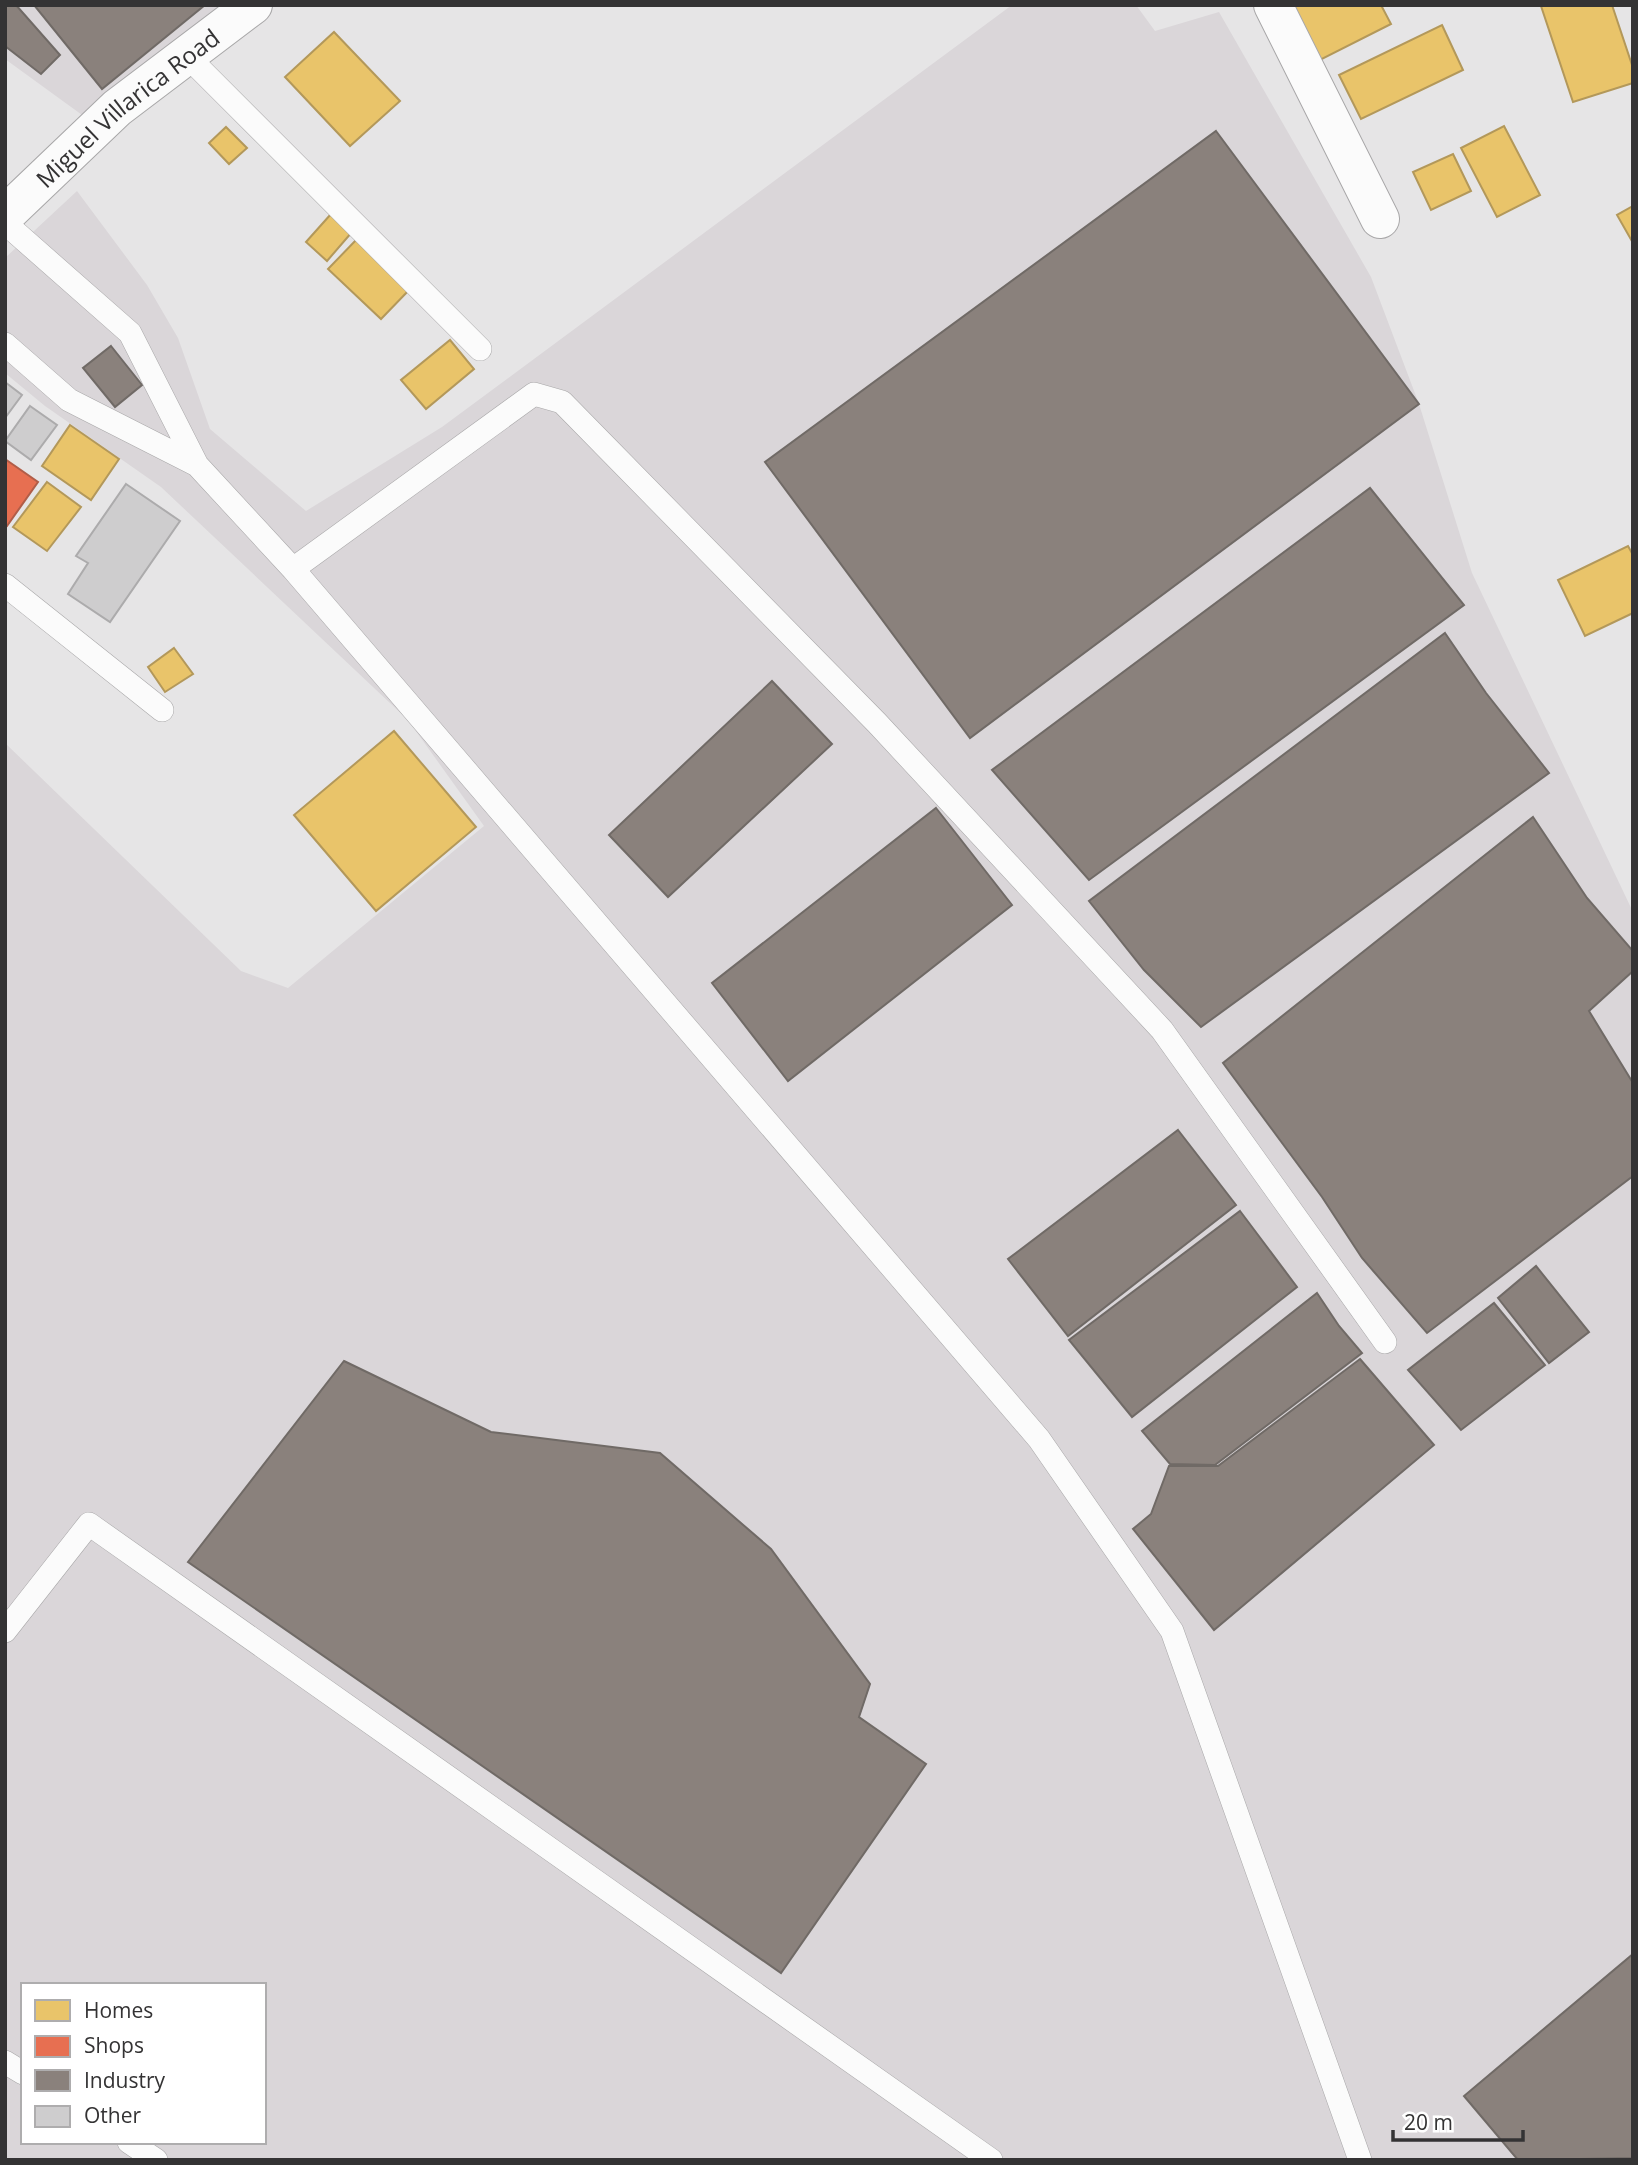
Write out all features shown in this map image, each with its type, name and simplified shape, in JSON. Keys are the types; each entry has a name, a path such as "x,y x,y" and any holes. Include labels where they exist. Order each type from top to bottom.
{"main road":[{"name":"Miguel Villarica Road","path":"5,215 117,108 253,5"},
{"path":"1273,5 1380,219"}],"lane":[{"path":"187,56 480,349"},
{"path":"5,223 130,333 197,465 293,569 1038,1439 1172,1631 1360,2160"},
{"path":"5,344 69,400 197,465"},
{"path":"293,569 534,394 562,402 877,723 1162,1030 1385,1342"},
{"path":"5,584 162,710"},
{"path":"5,1631 89,1524 991,2160"},
{"path":"5,2062 21,2072"},
{"path":"132,2144 156,2160"}],"shaded area":[{"path":"5,5 243,5 89,120 5,59"},
{"path":"1012,5 1136,5 1155,31 1219,12 1371,277 1419,404 1472,573 1633,912 1633,2160 5,2160 5,743 241,971 288,988 484,826 408,720 161,487 45,406 5,373 5,258 77,191 147,285 178,338 210,429 306,511 442,427"}],"building: Homes":[{"path":"1282,5 1381,5 1391,24 1312,64"},
{"path":"1612,5 1633,68 1633,83 1573,102 1541,6"},
{"path":"1442,25 1463,70 1361,119 1339,75"},
{"path":"334,32 400,101 350,146 285,77"},
{"path":"1504,126 1540,195 1497,217 1461,148"},
{"path":"226,127 247,148 229,164 209,143"},
{"path":"1453,154 1471,191 1431,210 1413,172"},
{"path":"1633,206 1633,243 1617,215"},
{"path":"331,214 352,232 327,261 306,242"},
{"path":"358,238 411,288 381,319 328,269"},
{"path":"450,340 474,369 426,409 401,380"},
{"path":"70,425 119,459 91,500 42,466"},
{"path":"47,482 81,507 47,551 13,527"},
{"path":"1628,546 1633,555 1633,613 1585,636 1558,580"},
{"path":"174,648 193,674 165,692 148,667"},
{"path":"394,731 476,827 376,911 294,815"}],"building: Shops":[{"path":"5,459 38,482 7,526 5,525"}],"building: Industry":[{"path":"5,5 16,5 60,55 41,74 5,46"},
{"path":"34,5 205,5 102,89"},
{"path":"1216,131 1419,404 970,738 765,462"},
{"path":"111,346 142,385 115,407 83,368"},
{"path":"1370,488 1464,605 1089,880 992,770"},
{"path":"1445,633 1486,693 1549,773 1201,1027 1144,970 1089,901"},
{"path":"772,681 832,744 668,897 609,835"},
{"path":"936,808 1012,905 788,1081 712,983"},
{"path":"1533,817 1587,898 1633,951 1633,971 1589,1011 1633,1083 1633,1176 1427,1333 1362,1258 1322,1197 1223,1063"},
{"path":"1178,1130 1236,1205 1068,1336 1008,1259"},
{"path":"1240,1211 1297,1287 1132,1417 1069,1340"},
{"path":"1536,1266 1589,1332 1549,1363 1498,1298"},
{"path":"1317,1293 1339,1326 1362,1353 1215,1465 1170,1464 1142,1431"},
{"path":"1494,1303 1545,1365 1461,1430 1408,1370"},
{"path":"1360,1359 1434,1445 1214,1630 1133,1529 1151,1514 1169,1466 1218,1466"},
{"path":"344,1361 491,1432 660,1453 771,1549 870,1684 859,1717 926,1764 781,1973 188,1562"},
{"path":"1633,1954 1633,2158 1518,2160 1464,2096"}],"building: Other":[{"path":"5,382 22,395 5,418"},
{"path":"30,406 57,425 31,460 5,441"},
{"path":"126,484 180,521 110,622 68,594 88,563 76,556"}]}
